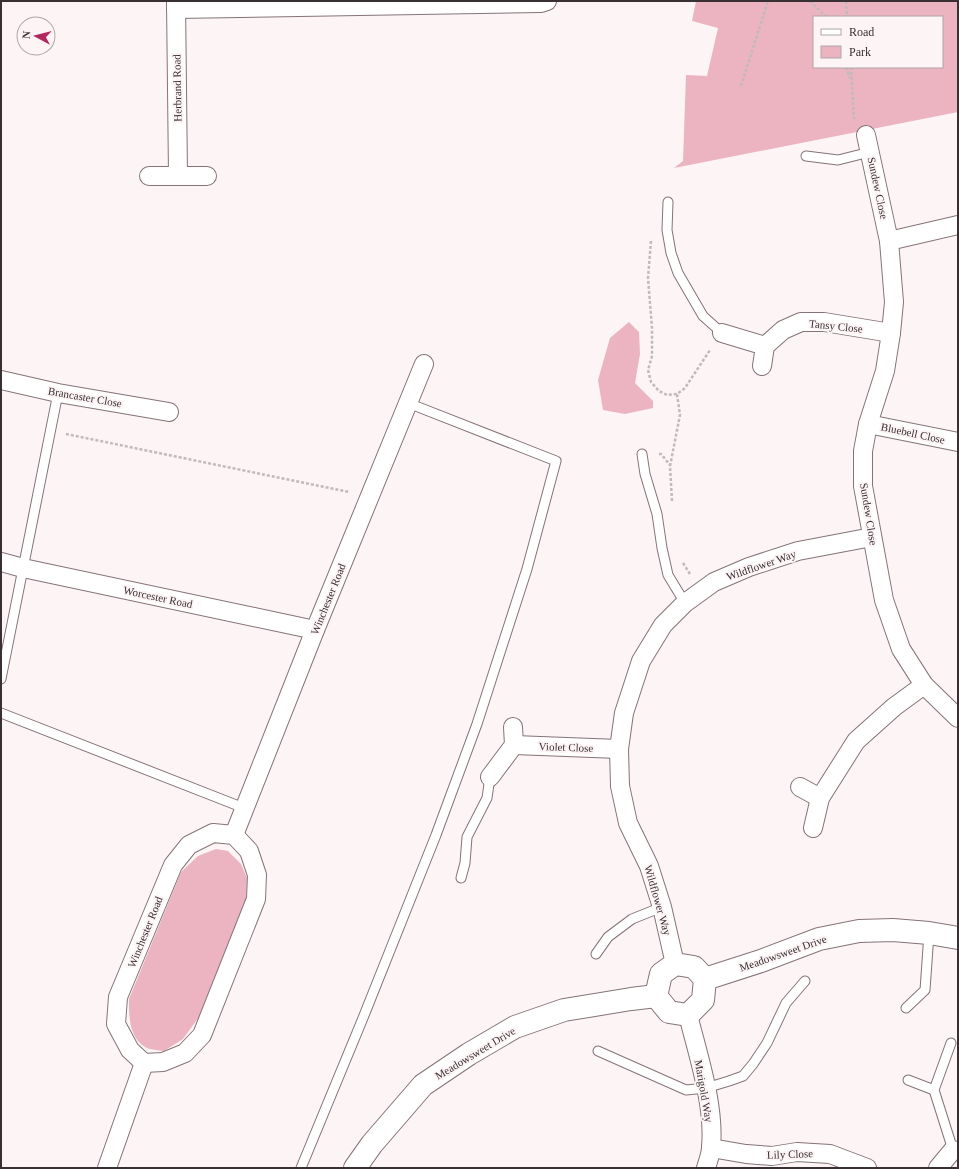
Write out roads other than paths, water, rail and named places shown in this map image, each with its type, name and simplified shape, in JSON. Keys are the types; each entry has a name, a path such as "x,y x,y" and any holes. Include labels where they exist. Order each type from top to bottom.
{"street":[{"path":"176,5 541,3 547,1"},
{"name":"Herbrand Road","path":"176,5 178,176"},
{"name":"Sundew Close","path":"868,143 889,241 894,302 885,371 868,424 863,451 863,486 884,600 896,635 902,649 924,685 958,718"},
{"path":"149,176 207,176"},
{"path":"889,241 958,225"},
{"name":"Tansy Close","path":"765,346 783,330 802,322 824,322 891,333"},
{"path":"722,333 765,346 762,366"},
{"name":"Winchester Road","path":"144,1063 130,1050 116,1024 118,997 173,865 189,845 213,834 234,835 315,630 424,364"},
{"name":"Brancaster Close","path":"1,380 58,393 169,412"},
{"name":"Bluebell Close","path":"868,424 958,442"},
{"name":"Wildflower Way","path":"675,964 662,907 649,866 628,823 620,786 619,749 624,713 641,661 663,625 685,603 714,582 749,567 798,552 872,537"},
{"name":"Worcester Road","path":"1,562 22,568 315,630"},
{"path":"813,828 820,798 856,741 894,707 924,685"},
{"path":"490,777 514,745 513,727"},
{"name":"Violet Close","path":"514,745 619,749"},
{"path":"800,787 820,798"},
{"path":"107,1168 144,1063 163,1062 185,1053 202,1035 256,899 257,875 249,851 234,835"},
{"name":"Meadowsweet Drive","path":"705,979 819,940 853,932 893,930 929,933 958,938"},
{"path":"675,964 694,967 705,979 703,1000 688,1015 669,1012 656,996 662,974 675,964"},
{"name":"Meadowsweet Drive","path":"355,1168 372,1144 423,1085 469,1054 515,1027 564,1010 656,996"},
{"name":"Marigold Way","path":"688,1015 706,1088 711,1118 711,1148 706,1168"},
{"name":"Lily Close","path":"711,1148 746,1154 772,1156 798,1152 830,1154 867,1168"},
{"path":"938,1168 953,1150"}],"lane":[{"path":"806,156 838,160 868,143"},
{"path":"668,202 667,230 671,253 678,273 703,316 722,333"},
{"path":"1,679 58,393"},
{"path":"301,1168 436,835 477,724 527,569 556,461 408,403"},
{"path":"642,454 645,474 657,514 668,575 685,603"},
{"path":"1,714 244,808"},
{"path":"461,878 465,862 467,837 486,798 490,777"},
{"path":"596,954 608,937 632,919 662,907"},
{"path":"906,1008 925,990 929,933"},
{"path":"598,1051 686,1090 706,1088 743,1076 767,1043 786,1003 805,981"},
{"path":"951,1043 934,1090 953,1150"},
{"path":"908,1080 934,1090"}]}
